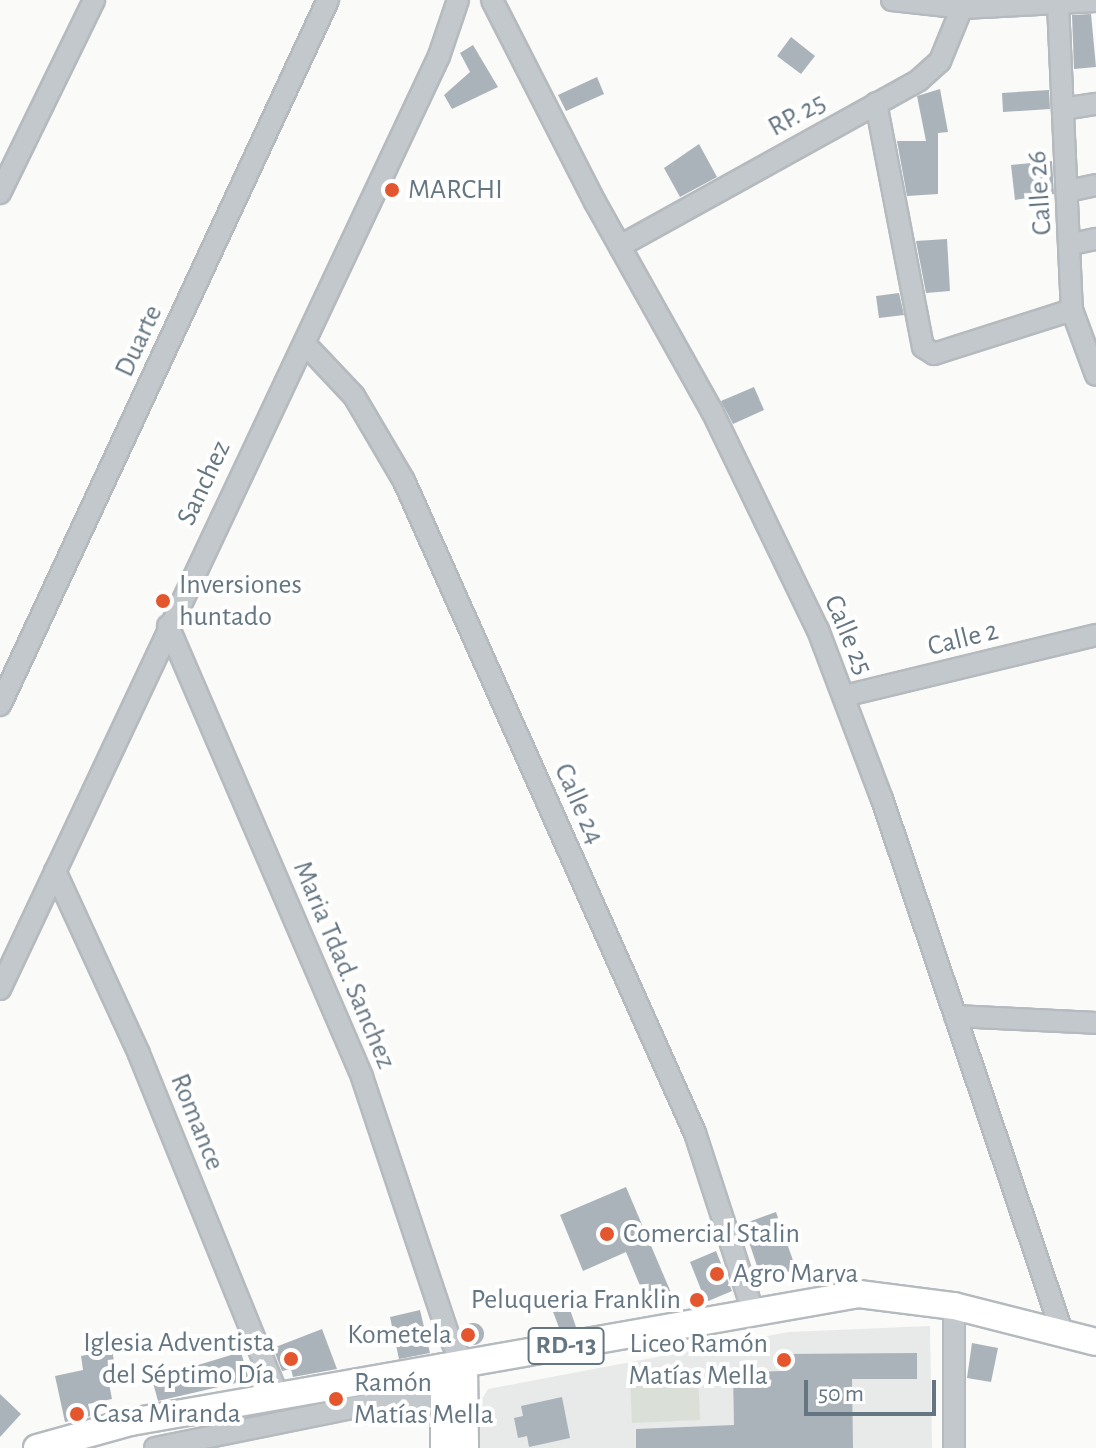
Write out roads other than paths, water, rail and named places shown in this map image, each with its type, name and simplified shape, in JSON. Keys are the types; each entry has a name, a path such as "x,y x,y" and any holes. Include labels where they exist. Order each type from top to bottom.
{"main road":[{"name":"RD-13","path":"37,1448 131,1422 859,1294 954,1306 1096,1342"},
{"path":"444,1448 454,1403 454,1366"},
{"path":"454,1403 465,1448"}],"street":[{"path":"0,193 94,0"},
{"name":"Duarte","path":"0,705 328,0"},
{"name":"Sanchez","path":"0,989 280,387 305,344 439,56 458,0"},
{"name":"Calle 25","path":"492,0 620,246 712,411 818,630 844,696 1062,1332"},
{"path":"892,0 964,4 1096,1"},
{"name":"RP. 25","path":"620,246 919,80 940,61 964,4"},
{"name":"Calle 26","path":"1058,4 1072,244 1072,310 1096,375"},
{"path":"876,103 923,347 934,354 1072,310"},
{"path":"1063,109 1096,104"},
{"path":"1068,191 1096,185"},
{"path":"1072,244 1096,239"},
{"name":"Calle 24","path":"305,344 354,396 404,481 695,1133 753,1312"},
{"name":"Maria Tdad. Sanchez","path":"168,626 362,1077 448,1334 454,1366"},
{"name":"Calle 2","path":"844,696 1096,635"},
{"name":"Romance","path":"55,871 139,1054 279,1398"},
{"path":"955,1016 1096,1023"},
{"path":"954,1306 954,1448"},
{"path":"155,1448 258,1424 454,1403"}],"place":[{"name":"MARCHI","path":"392,190"},
{"name":"Inversiones huntado","path":"163,601"},
{"name":"Comercial Stalin","path":"607,1234"},
{"name":"Agro Marva","path":"717,1274"},
{"name":"Peluqueria Franklin","path":"697,1300"},
{"name":"Kometela","path":"468,1335"},
{"name":"Iglesia Adventista del Séptimo Día","path":"291,1359"},
{"name":"Liceo Ramón Matías Mella","path":"784,1360"},
{"name":"Ramón Matías Mella","path":"336,1399"},
{"name":"Casa Miranda","path":"77,1414"}]}
